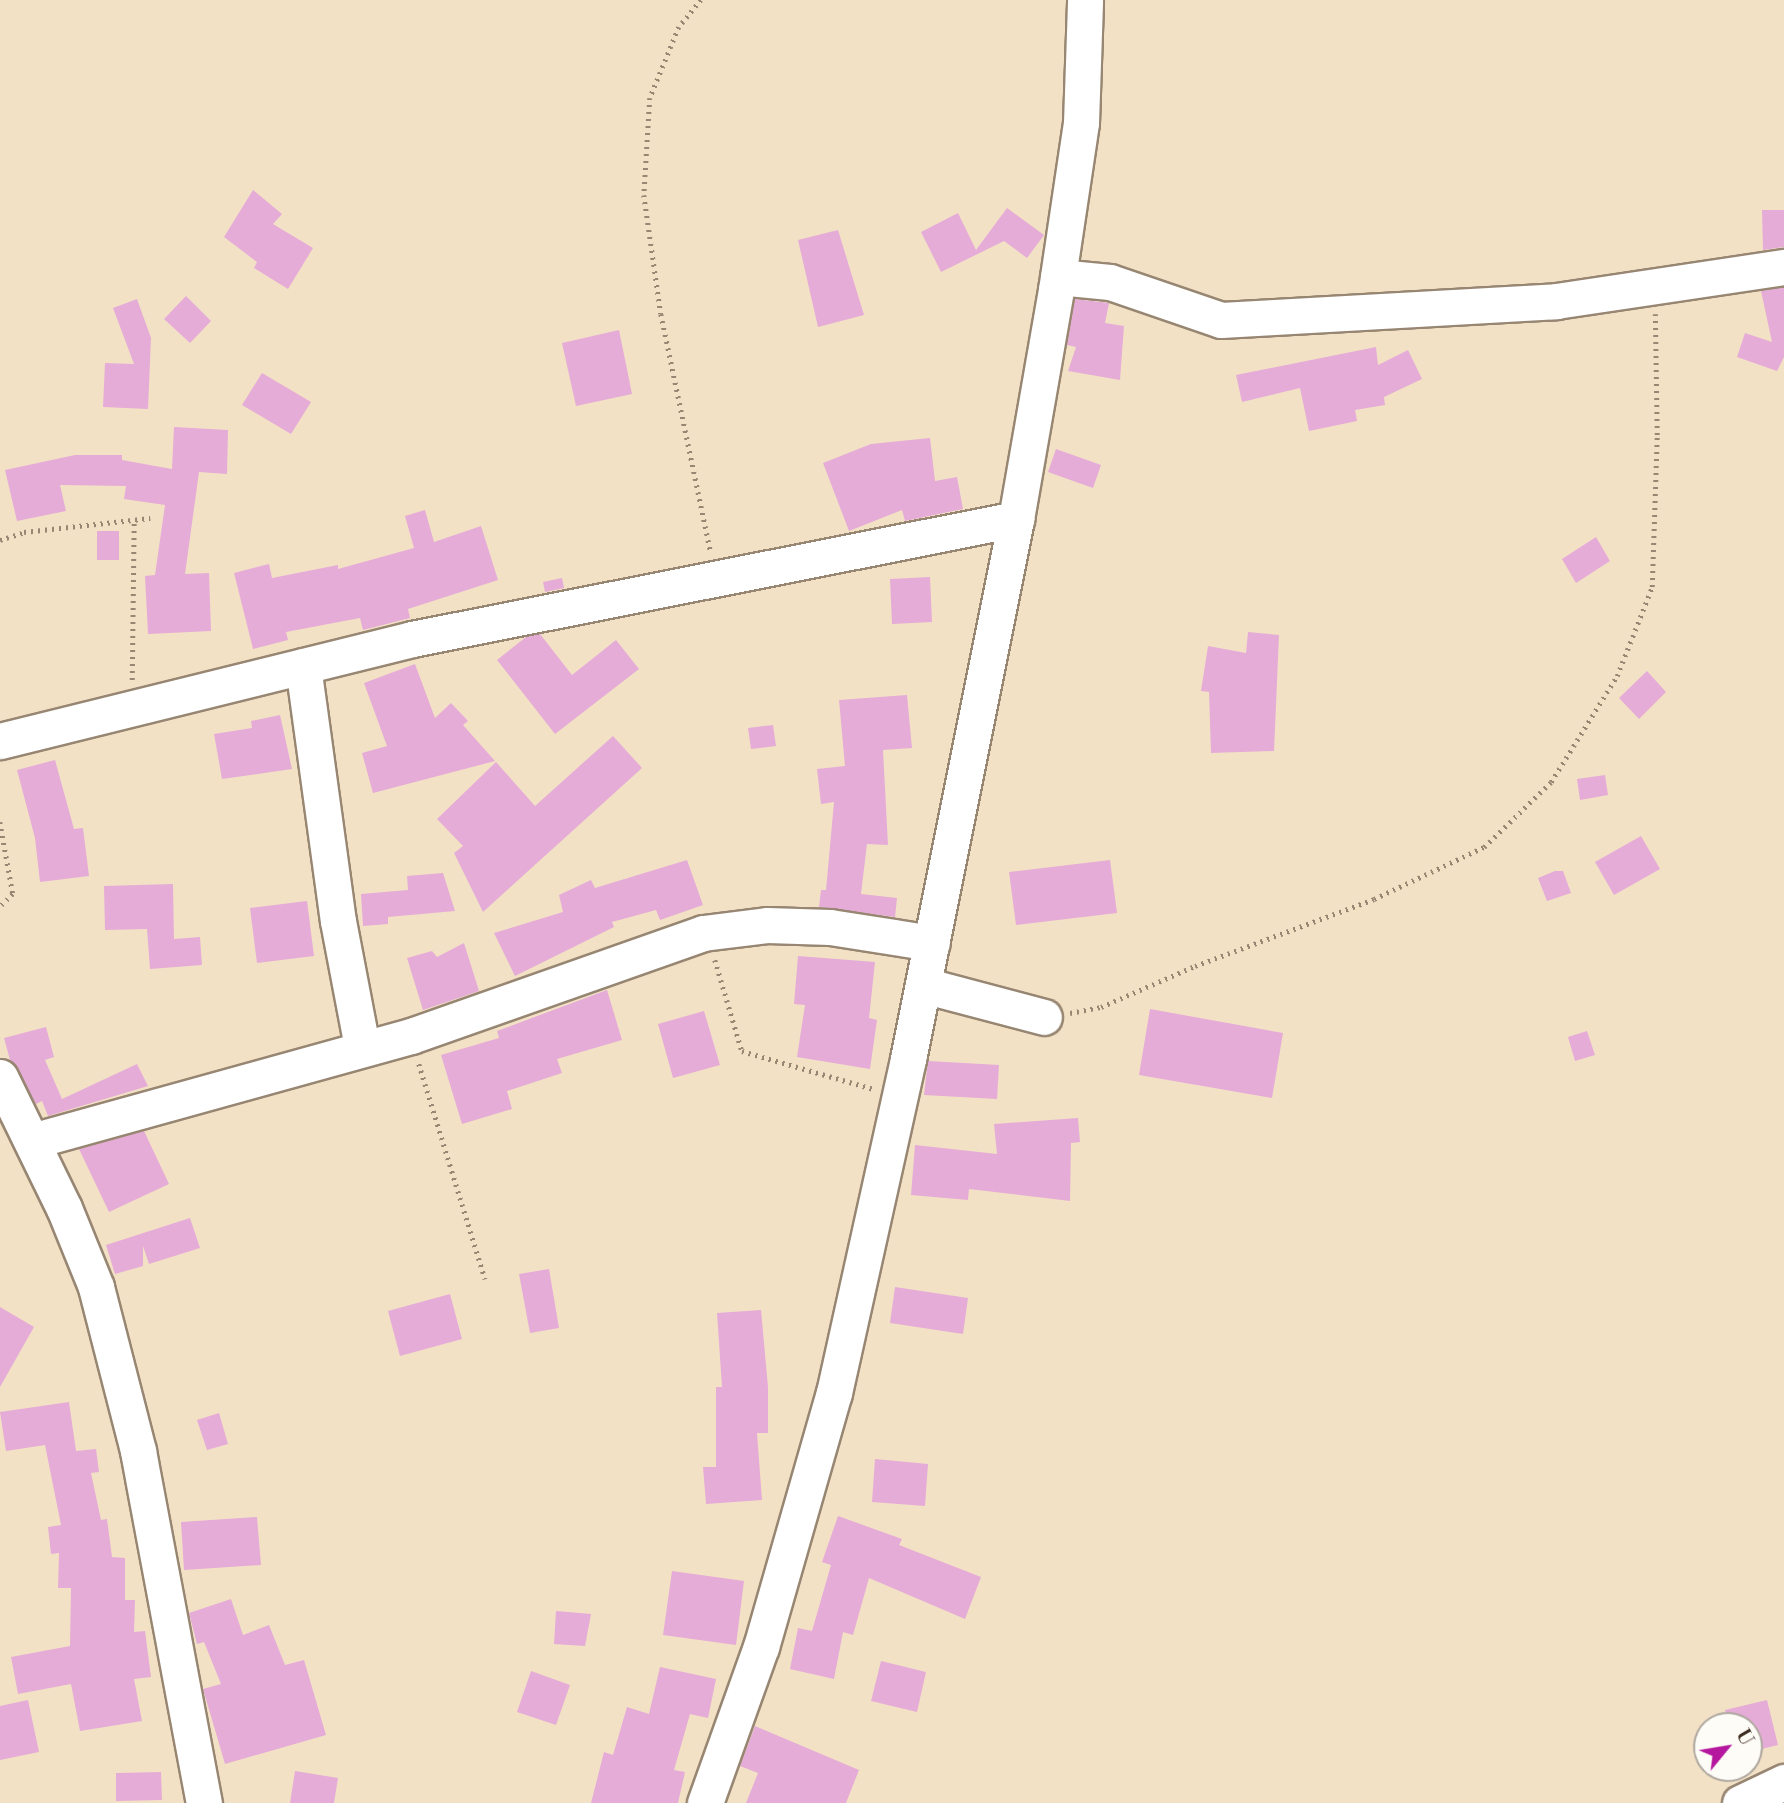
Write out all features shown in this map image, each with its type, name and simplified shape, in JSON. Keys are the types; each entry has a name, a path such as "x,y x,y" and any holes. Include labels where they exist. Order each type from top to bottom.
{"street":[{"path":"705,1803 761,1647 834,1393 900,1096 1016,519 1058,276 1081,123 1085,0"},
{"path":"1058,276 1110,282 1221,320 1556,300 1784,267"},
{"path":"0,741 412,639 1016,519"},
{"path":"303,666 338,921 362,1047"},
{"path":"32,1142 362,1047 411,1036 708,932 766,925 830,927 932,943"},
{"path":"923,985 1044,1017"},
{"path":"2,1088 32,1142 96,1287 138,1451 204,1803"},
{"path":"1740,1803 1784,1782"}],"path":[{"path":"701,0 679,27 650,98 643,195 660,314 717,579"},
{"path":"1044,1017 1101,1007 1195,966 1374,899 1484,847 1551,782 1617,676 1652,587 1657,435 1654,285"},
{"path":"0,540 24,532 150,518"},
{"path":"131,709 134,520"},
{"path":"0,822 13,894 0,907"},
{"path":"708,932 742,1051 900,1096"},
{"path":"411,1036 485,1279"}],"building":[{"path":"253,190 282,214 273,224 313,248 288,289 254,268 257,262 224,237"},
{"path":"1007,208 1044,235 1027,258 1004,241 941,272 921,232 958,213 976,250"},
{"path":"1762,210 1784,210 1784,247 1763,250"},
{"path":"838,230 864,315 818,327 798,240"},
{"path":"1784,287 1784,357 1777,371 1737,357 1745,333 1772,342 1761,291"},
{"path":"186,296 211,321 190,343 164,319"},
{"path":"137,299 151,338 148,409 103,407 105,363 134,364 113,308"},
{"path":"1075,299 1109,303 1105,323 1124,326 1120,380 1068,371 1076,347 1067,345"},
{"path":"619,330 632,394 576,406 562,343"},
{"path":"1376,347 1378,365 1408,350 1422,379 1384,397 1385,405 1355,410 1357,421 1309,431 1300,388 1242,402 1236,375"},
{"path":"262,373 311,402 291,434 242,405"},
{"path":"174,427 228,430 227,474 199,472 185,574 209,573 211,631 148,634 145,576 155,575 165,505 124,499 126,486 60,485 66,511 17,521 5,470 75,455 122,455 122,460 172,469"},
{"path":"930,438 935,481 957,477 963,509 905,521 902,510 849,531 823,463 871,444"},
{"path":"1056,449 1101,465 1093,488 1048,472"},
{"path":"425,510 434,542 481,526 498,580 408,609 410,618 363,630 360,618 286,632 288,640 253,649 234,573 269,564 272,578 338,565 338,569 414,548 405,516"},
{"path":"97,531 119,531 119,560 97,560"},
{"path":"1596,537 1610,561 1576,583 1562,559"},
{"path":"930,577 932,622 892,624 890,579"},
{"path":"562,578 564,588 545,592 543,582"},
{"path":"1248,632 1279,635 1274,751 1211,753 1209,692 1201,691 1208,646 1246,653"},
{"path":"540,634 572,675 616,640 639,669 555,734 497,660 526,637"},
{"path":"415,664 435,718 451,703 468,721 463,725 495,761 373,793 362,753 387,746 364,683"},
{"path":"1647,671 1666,692 1639,719 1619,698"},
{"path":"907,695 912,748 883,750 888,845 867,844 861,894 897,898 895,917 819,907 821,890 826,890 834,802 821,804 817,769 845,766 839,700"},
{"path":"280,715 292,769 222,779 214,734 252,728 251,721"},
{"path":"773,725 776,746 751,749 748,728"},
{"path":"613,736 642,768 483,912 454,853 463,846 437,819 496,762 535,806"},
{"path":"55,760 74,829 83,828 89,876 40,882 35,838 17,770"},
{"path":"1605,775 1608,795 1580,800 1577,779"},
{"path":"1641,836 1660,869 1614,895 1595,862"},
{"path":"687,860 703,905 660,920 656,910 612,922 614,927 515,976 494,933 563,912 559,895 591,880 595,888"},
{"path":"1110,860 1117,913 1016,925 1009,872"},
{"path":"1555,871 1563,871 1571,893 1547,901 1538,878"},
{"path":"443,873 455,911 388,917 388,924 363,926 361,894 408,890 407,876"},
{"path":"173,884 174,939 200,937 202,965 150,969 147,929 105,930 104,886"},
{"path":"307,901 314,956 257,963 250,908"},
{"path":"464,943 479,991 423,1010 407,958 432,951 437,957"},
{"path":"798,956 875,962 869,1018 877,1020 870,1069 797,1057 805,1005 794,1004"},
{"path":"607,990 622,1040 557,1059 562,1073 507,1091 512,1109 462,1124 441,1055 499,1038 497,1031"},
{"path":"1150,1009 1283,1033 1272,1098 1139,1075"},
{"path":"704,1011 720,1065 673,1078 658,1024"},
{"path":"46,1027 54,1057 45,1060 62,1099 137,1064 148,1086 48,1116 42,1101 36,1104 10,1060 4,1038"},
{"path":"1587,1031 1595,1055 1575,1061 1568,1037"},
{"path":"928,1061 999,1065 997,1099 924,1095"},
{"path":"1078,1118 1080,1142 1071,1143 1070,1201 969,1189 968,1200 911,1195 915,1145 997,1154 994,1124"},
{"path":"144,1131 169,1184 109,1212 79,1149"},
{"path":"190,1218 200,1248 149,1264 143,1246 143,1266 115,1274 106,1245"},
{"path":"549,1269 559,1328 530,1333 519,1274"},
{"path":"895,1287 968,1298 963,1334 890,1323"},
{"path":"450,1294 462,1339 400,1356 388,1311"},
{"path":"0,1307 34,1327 0,1387"},
{"path":"761,1310 768,1387 768,1433 757,1433 762,1500 706,1504 703,1467 716,1467 716,1387 722,1387 717,1313"},
{"path":"69,1402 76,1451 96,1449 99,1472 91,1473 101,1520 107,1519 112,1557 125,1558 125,1600 135,1600 134,1632 145,1631 151,1677 134,1679 142,1721 80,1731 71,1684 18,1694 11,1657 70,1646 71,1588 58,1588 59,1553 51,1554 48,1527 61,1525 45,1445 6,1451 0,1412"},
{"path":"219,1413 228,1444 207,1450 197,1420"},
{"path":"875,1459 928,1464 925,1506 872,1502"},
{"path":"838,1516 902,1539 899,1545 981,1577 965,1619 869,1578 853,1635 843,1632 834,1679 790,1669 798,1628 812,1631 831,1565 822,1562"},
{"path":"257,1517 261,1565 184,1570 181,1522"},
{"path":"672,1571 744,1581 736,1645 663,1635"},
{"path":"231,1599 243,1635 269,1625 285,1665 304,1660 326,1735 225,1764 203,1689 221,1684 204,1642 197,1644 189,1613"},
{"path":"556,1611 591,1614 585,1646 554,1644"},
{"path":"881,1661 926,1672 917,1712 871,1701"},
{"path":"660,1667 716,1679 708,1718 690,1714 674,1770 685,1772 678,1803 591,1803 604,1752 613,1755 627,1707 649,1714"},
{"path":"531,1671 570,1685 556,1725 517,1712"},
{"path":"28,1700 39,1752 0,1760 0,1706"},
{"path":"1767,1700 1778,1745 1763,1749 1763,1712 1725,1710"},
{"path":"755,1726 859,1770 846,1803 746,1803 758,1773 740,1766"},
{"path":"295,1771 338,1778 334,1803 290,1803"},
{"path":"161,1772 162,1800 116,1801 116,1773"}]}
